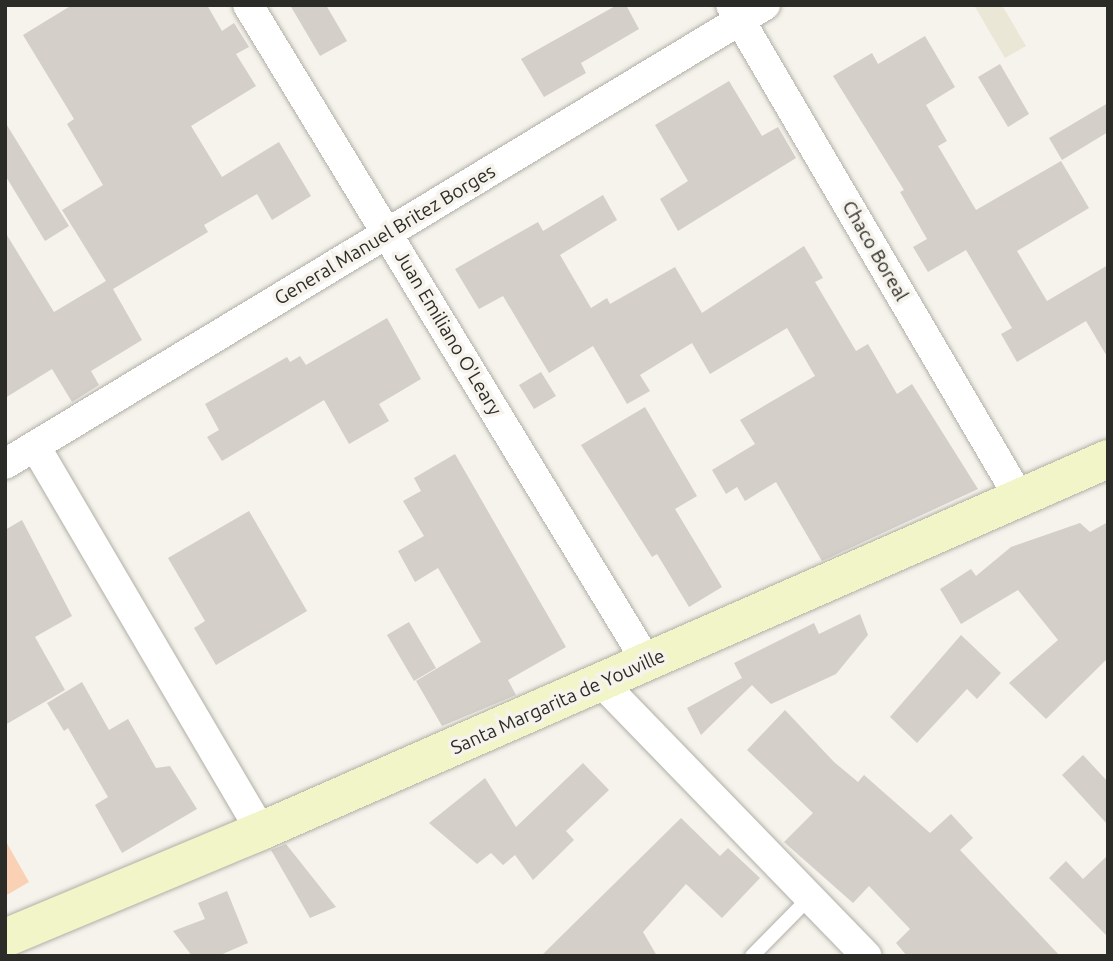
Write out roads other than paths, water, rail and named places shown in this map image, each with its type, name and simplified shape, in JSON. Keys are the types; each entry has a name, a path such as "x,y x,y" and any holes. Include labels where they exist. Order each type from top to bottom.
{"main road":[{"name":"Santa Margarita de Youville","path":"5,938 261,831 1108,459"}],"street":[{"name":"Juan Emiliano O'Leary","path":"248,5 647,662"},
{"name":"General Manuel Britez Borges","path":"5,464 387,233 745,10"},
{"name":"Chaco Boreal","path":"745,10 1019,497"},
{"path":"35,446 261,831"},
{"path":"602,682 867,956"}],"lane":[{"path":"752,956 810,897"}]}
